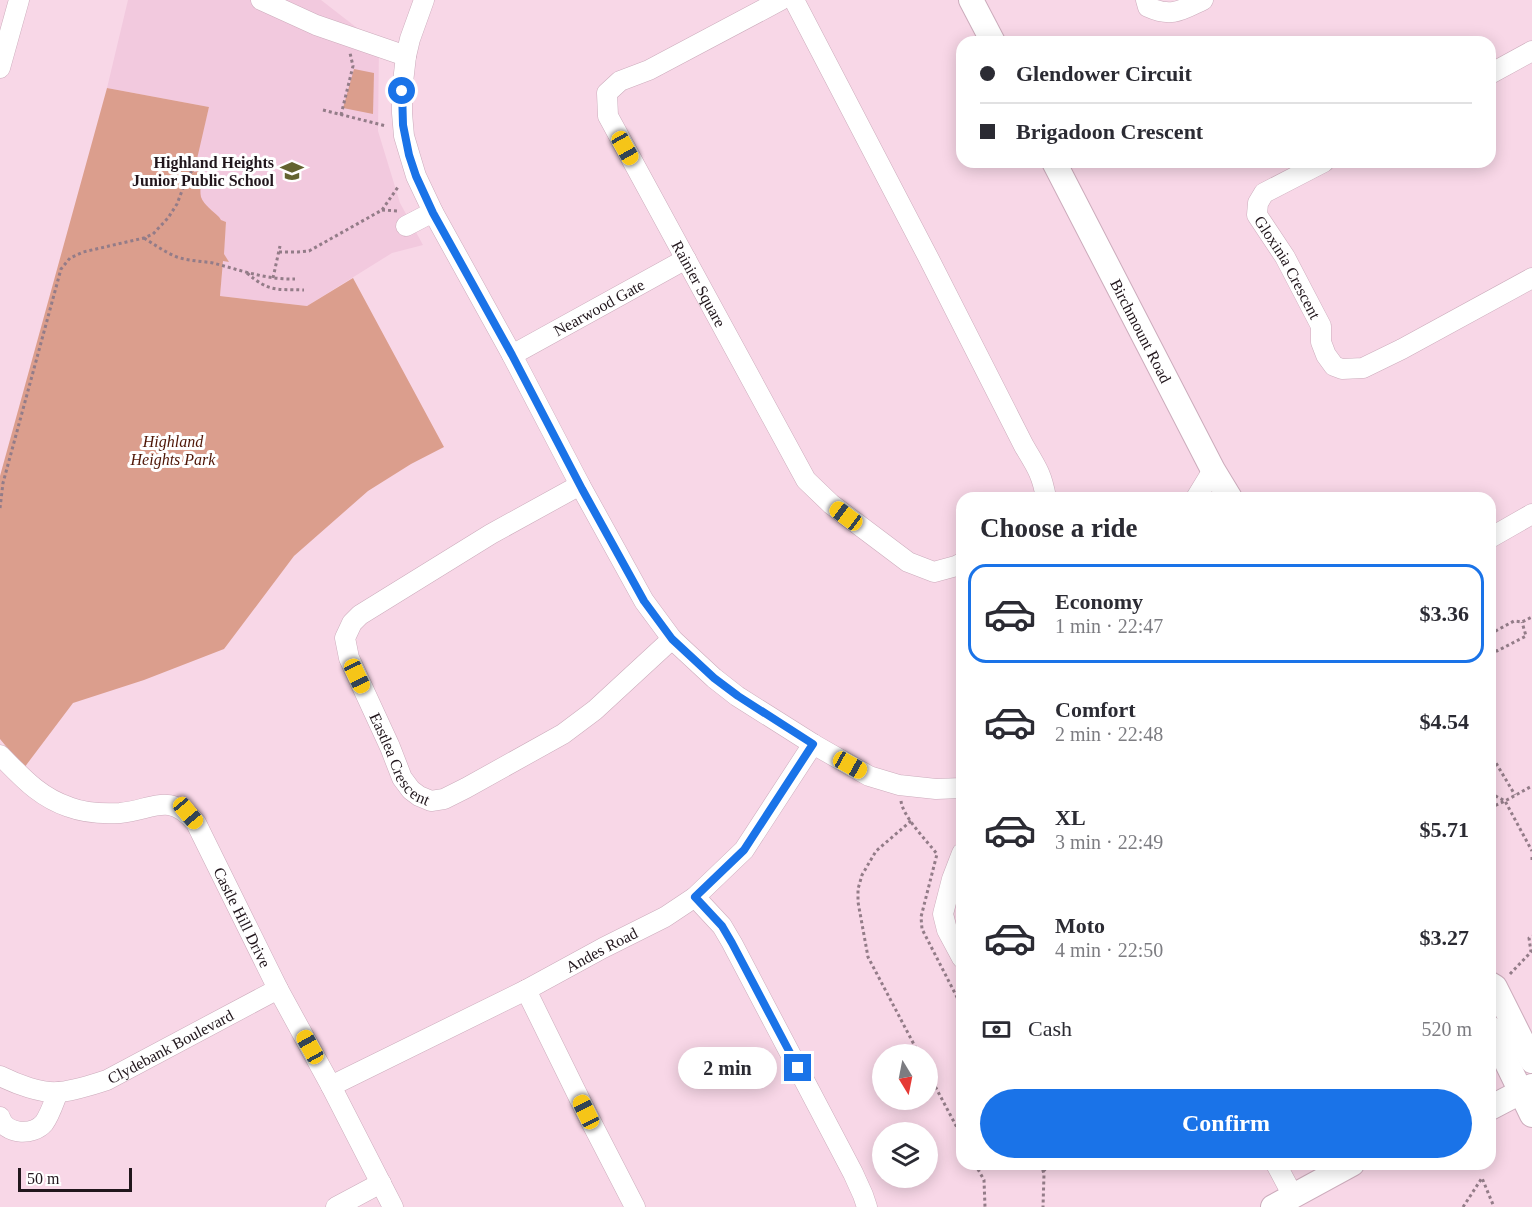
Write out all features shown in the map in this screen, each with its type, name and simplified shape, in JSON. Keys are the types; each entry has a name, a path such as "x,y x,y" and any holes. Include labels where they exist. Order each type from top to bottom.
{"main road":[{"path":"971,0 990,36"},
{"name":"Birchmount Road","path":"1057,168 1213,471 1226,492"},
{"path":"1496,990 1532,1115"},
{"path":"1496,1035 1518,1062"},
{"path":"1496,1105 1526,1089"},
{"path":"1283,1202 1341,1170"}],"street":[{"path":"0,68 19,0"},
{"path":"261,0 316,25 406,56"},
{"path":"424,0 414,23 406,56 402,91 403,125 416,176 433,213 644,601 672,639 714,678 813,744 869,776 899,785 936,789 956,788"},
{"name":"Rainier Square","path":"781,0 649,70 620,81 607,93 608,116 806,480 831,504 908,562 934,572 956,566"},
{"path":"794,0 1024,446 1040,472 1045,492"},
{"path":"1146,0 1149,7 1156,10 1179,12 1203,0"},
{"path":"1496,71 1532,51"},
{"name":"Gloxinia Crescent","path":"1312,168 1264,193 1258,203 1257,215 1285,257 1321,326 1321,342 1334,366 1342,369 1363,368 1532,278"},
{"path":"406,226 433,213"},
{"name":"Nearwood Gate","path":"512,355 686,259"},
{"path":"1200,492 1213,471"},
{"name":"Eastlea Crescent","path":"580,485 490,534 360,615 352,623 345,638 349,658 402,778 411,790 431,801 444,799 466,788 563,734 594,710 672,639"},
{"path":"1496,535 1532,514"},
{"name":"Andes Road","path":"331,1086 526,990 665,917 695,897 744,850 813,744"},
{"name":"Castle Hill Drive","path":"0,755 32,787 49,799 71,808 94,813 122,813 162,804 188,813 196,824 278,989 393,1207"},
{"path":"956,869 943,914 947,930 956,947"},
{"path":"695,897 722,926 732,943 853,1173 867,1207"},
{"name":"Clydebank Boulevard","path":"0,1077 25,1086 58,1092 82,1088 107,1080 278,989"},
{"path":"526,990 635,1207"},
{"path":"0,1117 2,1123 14,1131 30,1132 43,1124 58,1092"},
{"path":"1277,1170 1283,1202"},
{"path":"336,1207 381,1183"}],"path":[{"path":"341,115 353,66 350,56 352,38"},
{"path":"323,110 384,126 403,125"},
{"path":"0,508 3,483 61,269 70,258 83,252 153,234 177,204 188,175 203,160"},
{"path":"279,252 309,251 382,210 398,187"},
{"path":"144,238 161,250 191,261 209,262 273,279 295,279"},
{"path":"273,279 280,246"},
{"path":"245,271 258,283 269,288 304,290"},
{"path":"1496,631 1515,621 1522,622 1532,617"},
{"path":"1496,651 1526,636 1522,622"},
{"path":"1496,762 1515,795"},
{"path":"1496,805 1532,786"},
{"path":"1496,796 1505,801 1532,851"},
{"path":"911,821 876,851 862,875 858,889 858,902 868,957 913,1044"},
{"path":"1532,857 1532,863"},
{"path":"1500,979 1531,952 1529,938 1532,936"},
{"path":"938,1092 956,1126"},
{"path":"978,1170 984,1180 985,1207"},
{"path":"1043,1171 1043,1207"},
{"path":"1463,1207 1482,1178 1494,1207"}],"shaded area":[{"name":"Highland Heights Junior Public School","path":"128,0 321,0 379,45 378,131 400,203 423,245 392,253 307,306 220,296 226,222 183,210 209,107 107,88"}],"green space":[{"path":"354,69 374,73 373,114 343,108"},
{"name":"Highland Heights Park","path":"107,88 209,107 194,172 199,171 200,174 202,200 221,220 226,222 224,254 229,262 223,261 220,296 307,306 353,278 444,447 411,464 368,491 294,556 224,649 144,680 73,703 24,768 0,739 0,476"}],"place":[{"name":"Highland Heights Junior Public School","path":"292,171"}],"route":[{"path":"402,91 404,136 416,176 433,213 644,601 672,639 714,678 813,744 744,850 695,897 722,926 798,1068"}]}
